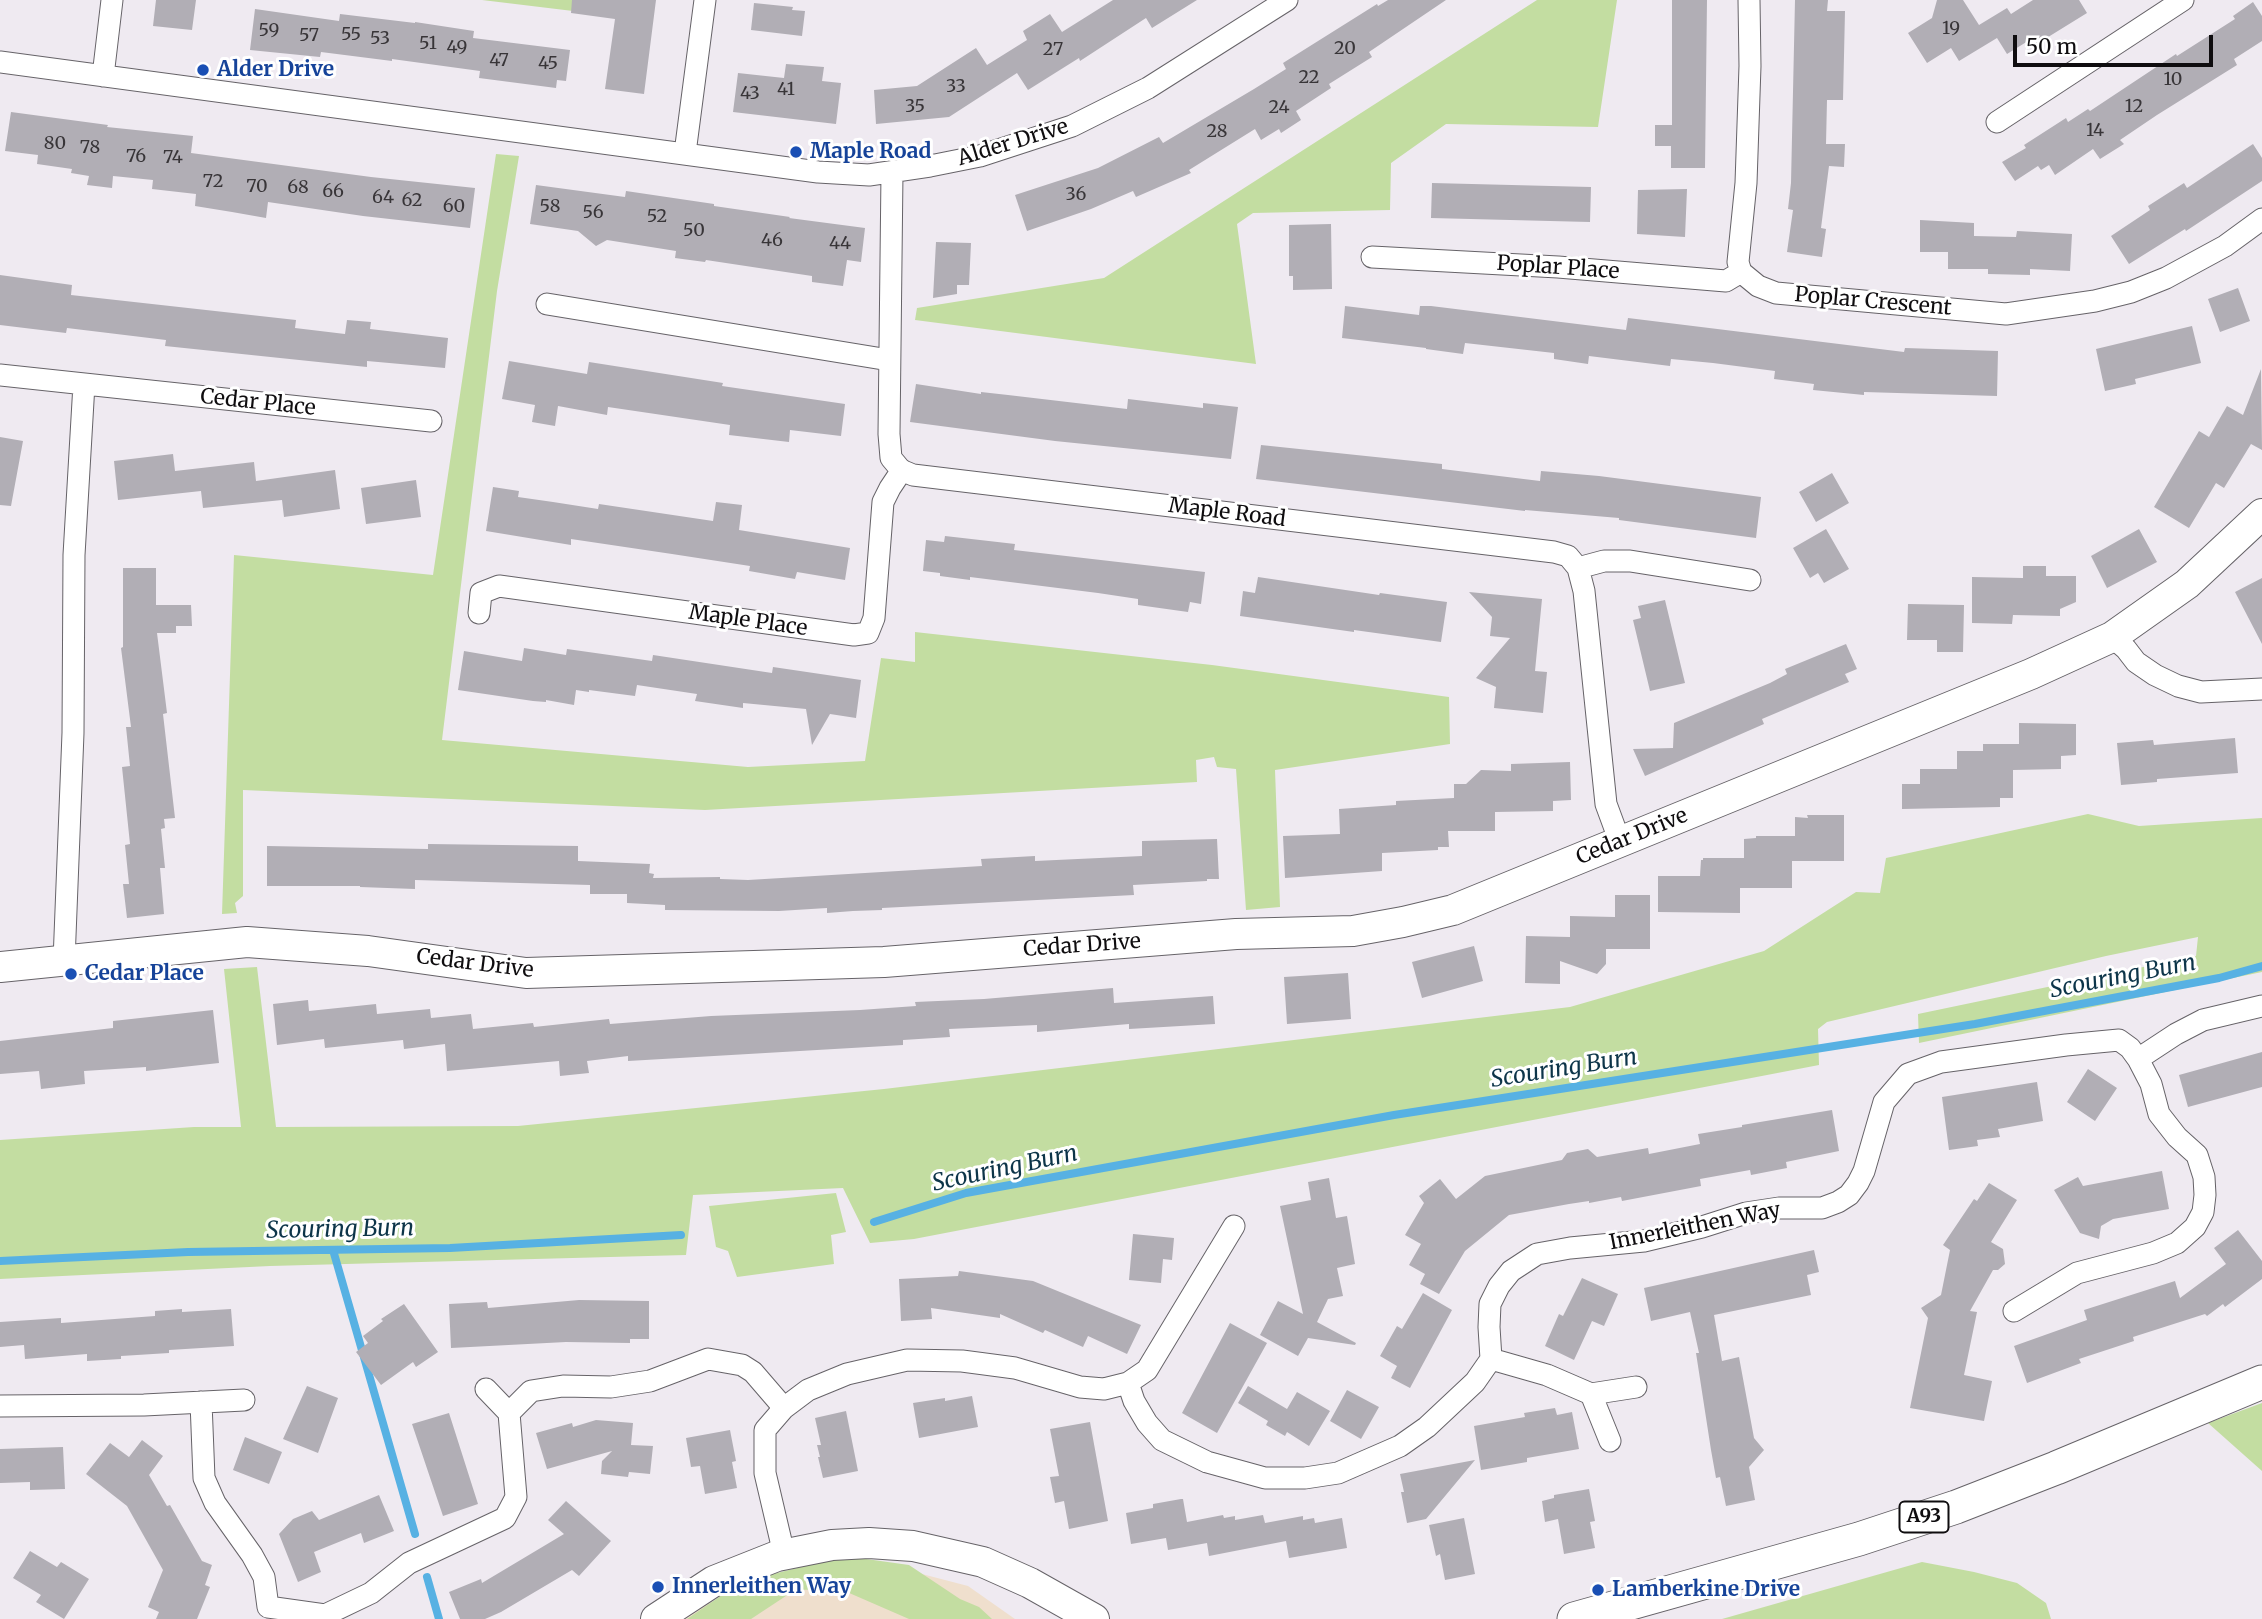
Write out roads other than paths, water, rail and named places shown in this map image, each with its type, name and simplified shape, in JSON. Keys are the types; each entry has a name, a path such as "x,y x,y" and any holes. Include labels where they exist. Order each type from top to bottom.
{"main road":[{"name":"A93","path":"1574,1619 1859,1539 1956,1507 2262,1382"}],"street":[{"path":"103,76 111,0"},
{"path":"685,153 705,0"},
{"name":"Alder Drive","path":"0,62 842,174 892,173 980,156 1072,126 1148,88 1287,0"},
{"path":"1741,272 1738,262 1746,183 1751,66 1749,0"},
{"path":"1997,122 2183,0"},
{"path":"892,173 889,447 891,458 902,470"},
{"name":"Poplar Crescent","path":"1741,272 1758,286 1776,293 2006,314 2130,292 2166,278 2225,246 2262,219"},
{"name":"Poplar Place","path":"1372,257 1558,267 1726,281 1741,272"},
{"path":"547,304 890,360"},
{"name":"Cedar Place","path":"0,375 431,421"},
{"path":"64,961 73,733 74,555 84,384"},
{"name":"Maple Road","path":"902,470 913,475 1554,552 1568,556 1578,568"},
{"name":"Maple Place","path":"479,613 481,593 499,586 854,635 868,633 874,618 883,502 902,470"},
{"name":"Cedar Drive","path":"0,967 247,942 368,951 526,973 884,962 1236,934 1353,931 1404,922 1453,910 2031,674 2112,637 2187,584 2262,514"},
{"path":"1620,842 1606,804 1584,591 1578,568 1605,561 1630,561 1750,580"},
{"path":"2112,637 2136,662 2178,686 2201,692 2262,690"},
{"path":"2014,1311 2077,1273 2153,1253 2177,1243 2195,1227 2203,1212 2204,1177 2197,1155 2176,1137 2159,1114 2151,1084 2138,1059 2203,1020 2262,1006"},
{"name":"Innerleithen Way","path":"1491,1359 1490,1304 1511,1271 1537,1254 1644,1241 1779,1208 1822,1208 1849,1195 1864,1171 1884,1102 1908,1074 1941,1062 2119,1040 2130,1048 2138,1059"},
{"path":"784,1554 765,1473 765,1430 783,1408 808,1390 847,1374 907,1360 962,1361 1015,1368 1080,1387 1104,1389 1128,1383 1147,1370 1234,1226"},
{"path":"509,1413 531,1391 563,1386 611,1387 650,1381 708,1359 742,1365 753,1372 783,1408"},
{"path":"1128,1383 1134,1401 1147,1423 1162,1440 1207,1462 1265,1478 1305,1478 1338,1473 1400,1446 1427,1427 1460,1397 1475,1382 1491,1359 1547,1374 1591,1394 1636,1387"},
{"path":"201,1402 204,1478 215,1503 252,1555 264,1577 266,1613 325,1615 371,1593 409,1563 505,1518 516,1497 509,1413 486,1389"},
{"path":"1591,1394 1610,1441"},
{"path":"0,1406 144,1405 244,1400"},
{"path":"656,1619 714,1581 784,1554 832,1545 869,1542 913,1546 983,1562 1030,1583 1094,1619"},
{"path":"983,1562 1061,1619"}],"waterway":[{"name":"Scouring Burn","path":"874,1222 966,1193 1394,1115 1975,1024 2219,978 2262,966"},
{"name":"Scouring Burn","path":"0,1261 188,1252 450,1248 681,1235"},
{"path":"333,1250 415,1534"},
{"path":"427,1577 439,1619"}],"place":[{"name":"Alder Drive","path":"203,70"},
{"name":"Maple Road","path":"796,152"},
{"name":"Cedar Place","path":"71,974"},
{"name":"Innerleithen Way","path":"658,1587"},
{"name":"Lamberkine Drive","path":"1598,1590"}]}
